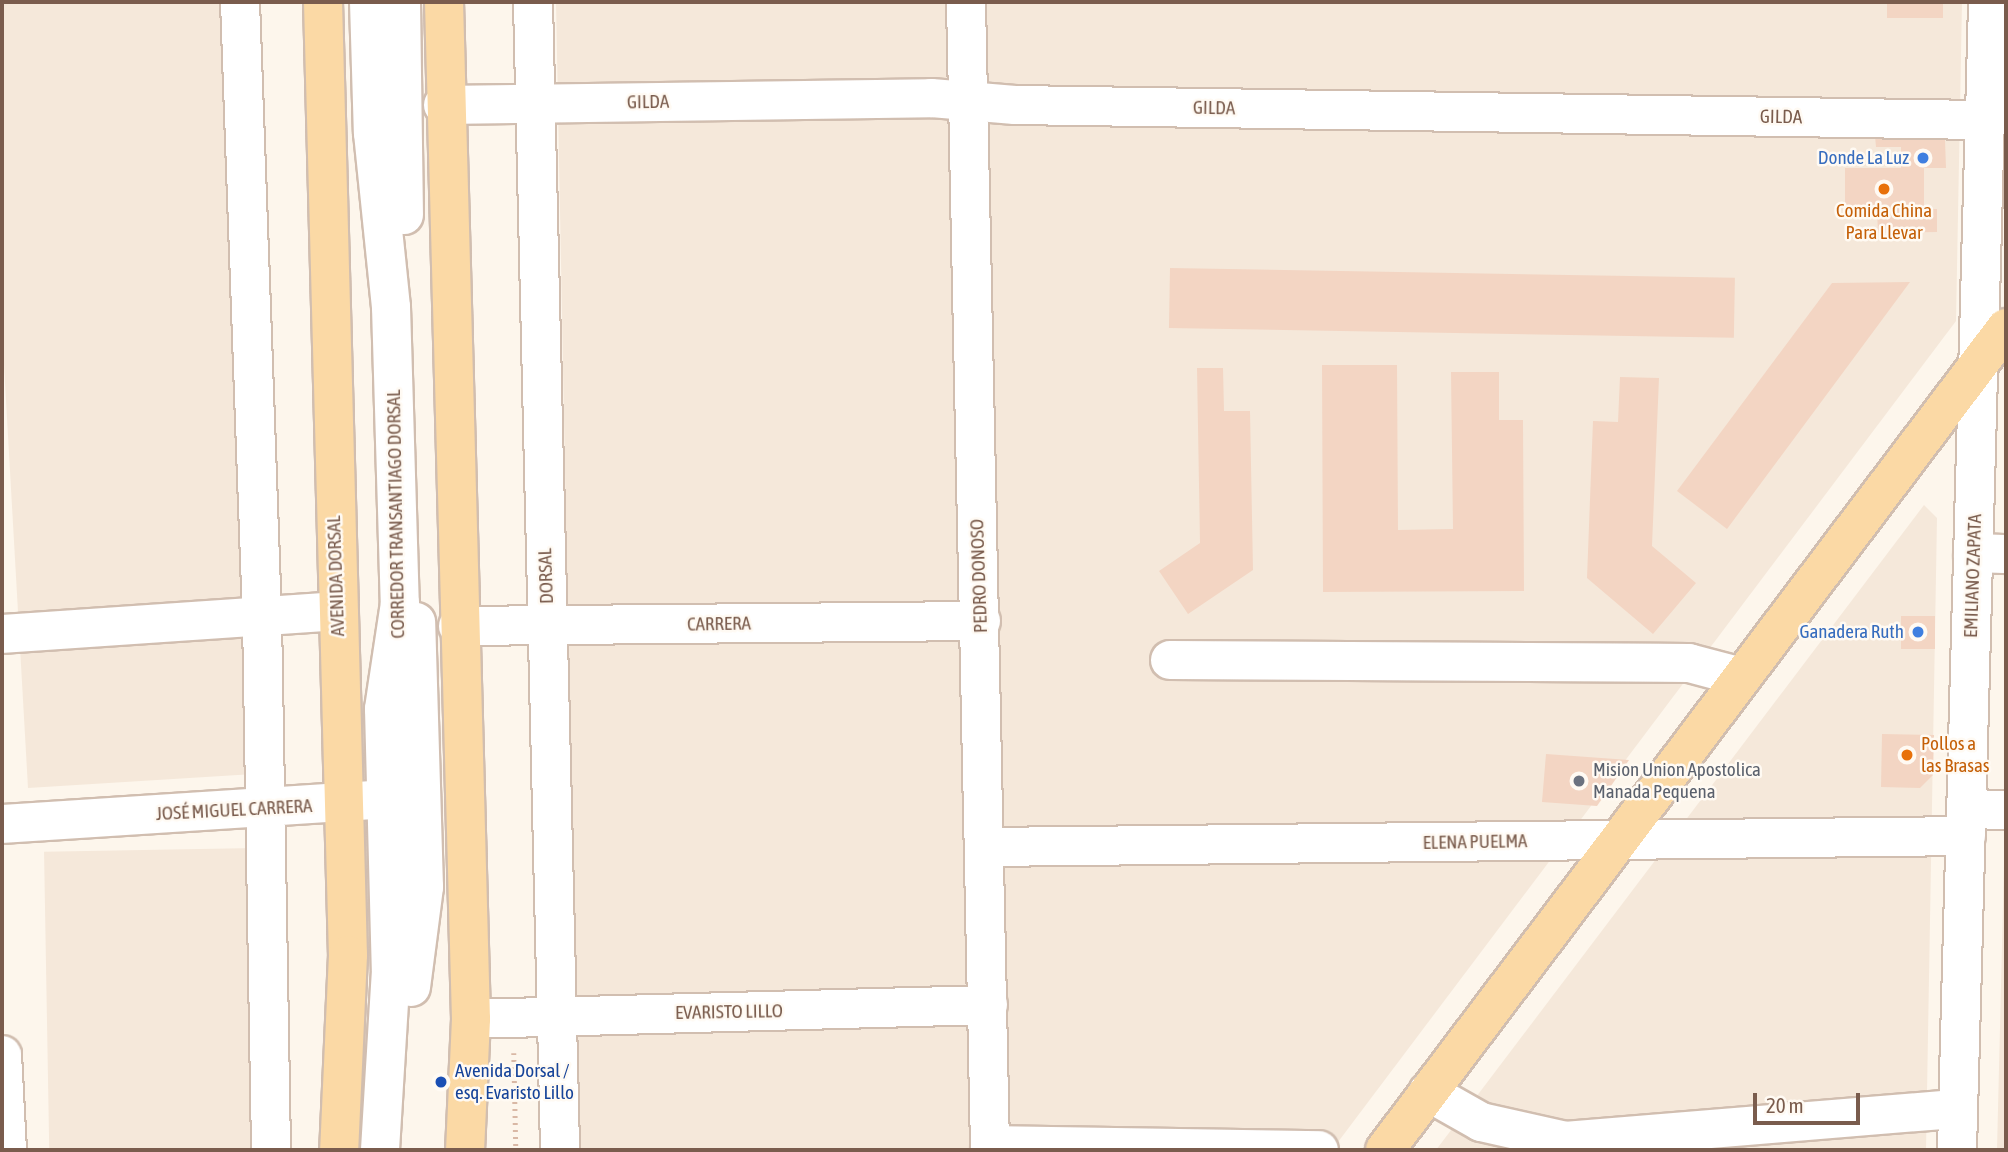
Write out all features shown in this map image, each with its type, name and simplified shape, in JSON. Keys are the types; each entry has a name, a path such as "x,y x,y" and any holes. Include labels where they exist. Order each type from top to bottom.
{"main road":[{"name":"AVENIDA DORSAL","path":"323,2 347,1007 339,1150"},
{"path":"444,2 443,105 471,1019 465,1150"},
{"path":"1385,1150 2006,328"}],"street":[{"path":"240,2 262,617 271,1150"},
{"name":"CORREDOR TRANSANTIAGO DORSAL","path":"369,2 372,121 391,320 400,603 384,709 424,887 412,974 402,1150"},
{"name":"CORREDOR TRANSANTIAGO DORSAL","path":"380,1150 404,795 401,2"},
{"name":"DORSAL","path":"533,2 532,104 560,1150"},
{"name":"PEDRO DONOSO","path":"967,2 965,101 981,621 990,1147"},
{"name":"EMILIANO ZAPATA","path":"1957,1150 1966,822 1990,553 1980,363 1988,2"},
{"name":"GILDA","path":"443,105 965,101 1985,120"},
{"path":"2,634 338,611"},
{"name":"CARRERA","path":"458,626 981,621"},
{"path":"1170,660 1689,663 1742,677"},
{"name":"JOSÉ MIGUEL CARRERA","path":"2,824 344,804 464,783"},
{"name":"ELENA PUELMA","path":"985,847 1618,841 1966,822 2006,810"},
{"name":"EVARISTO LILLO","path":"471,1019 988,1005"},
{"path":"2,1055 5,1128"},
{"path":"1429,1092 1481,1122 1565,1141 1958,1109"},
{"path":"990,1147 1319,1150"}],"shaded area":[{"path":"2,2 235,2 254,774 28,788 2,330"},
{"path":"556,2 1962,2 1956,321 1332,1150 578,1150"},
{"path":"1924,505 1937,518 1926,1150 1436,1150"},
{"path":"2006,782 2006,1150 1997,1150"},
{"path":"256,848 261,1150 49,1150 44,852"}],"building":[{"path":"1887,2 1943,2 1943,18 1887,18"},
{"path":"1926,135 1945,140 1946,168 1924,168 1924,209 1937,209 1937,232 1878,233 1877,210 1845,209 1845,168 1901,168 1901,147 1876,147 1875,136"},
{"path":"1170,268 1735,278 1734,338 1169,328"},
{"path":"1910,282 1727,529 1677,491 1832,283"},
{"path":"1322,365 1397,365 1398,530 1453,529 1451,372 1499,372 1499,420 1523,420 1524,591 1323,592"},
{"path":"1197,368 1223,368 1224,411 1250,411 1253,570 1188,614 1159,571 1200,543"},
{"path":"1620,377 1659,378 1652,546 1696,583 1653,634 1587,578 1593,421 1618,422"},
{"name":"Ganadera Ruth","path":"1901,616 1935,616 1935,649 1901,649"},
{"name":"Pollos a las Brasas","path":"1882,734 1934,735 1933,775 1920,788 1881,787"},
{"name":"Mision Union Apostolica Manada Pequena","path":"1546,754 1629,760 1597,806 1542,802"}],"place":[{"name":"Donde La Luz","path":"1923,158"},
{"name":"Comida China Para Llevar","path":"1884,189"},
{"name":"Ganadera Ruth","path":"1918,632"},
{"name":"Pollos a las Brasas","path":"1907,755"},
{"name":"Mision Union Apostolica Manada Pequena","path":"1579,781"},
{"name":"Avenida Dorsal / esq. Evaristo Lillo","path":"441,1082"}]}
